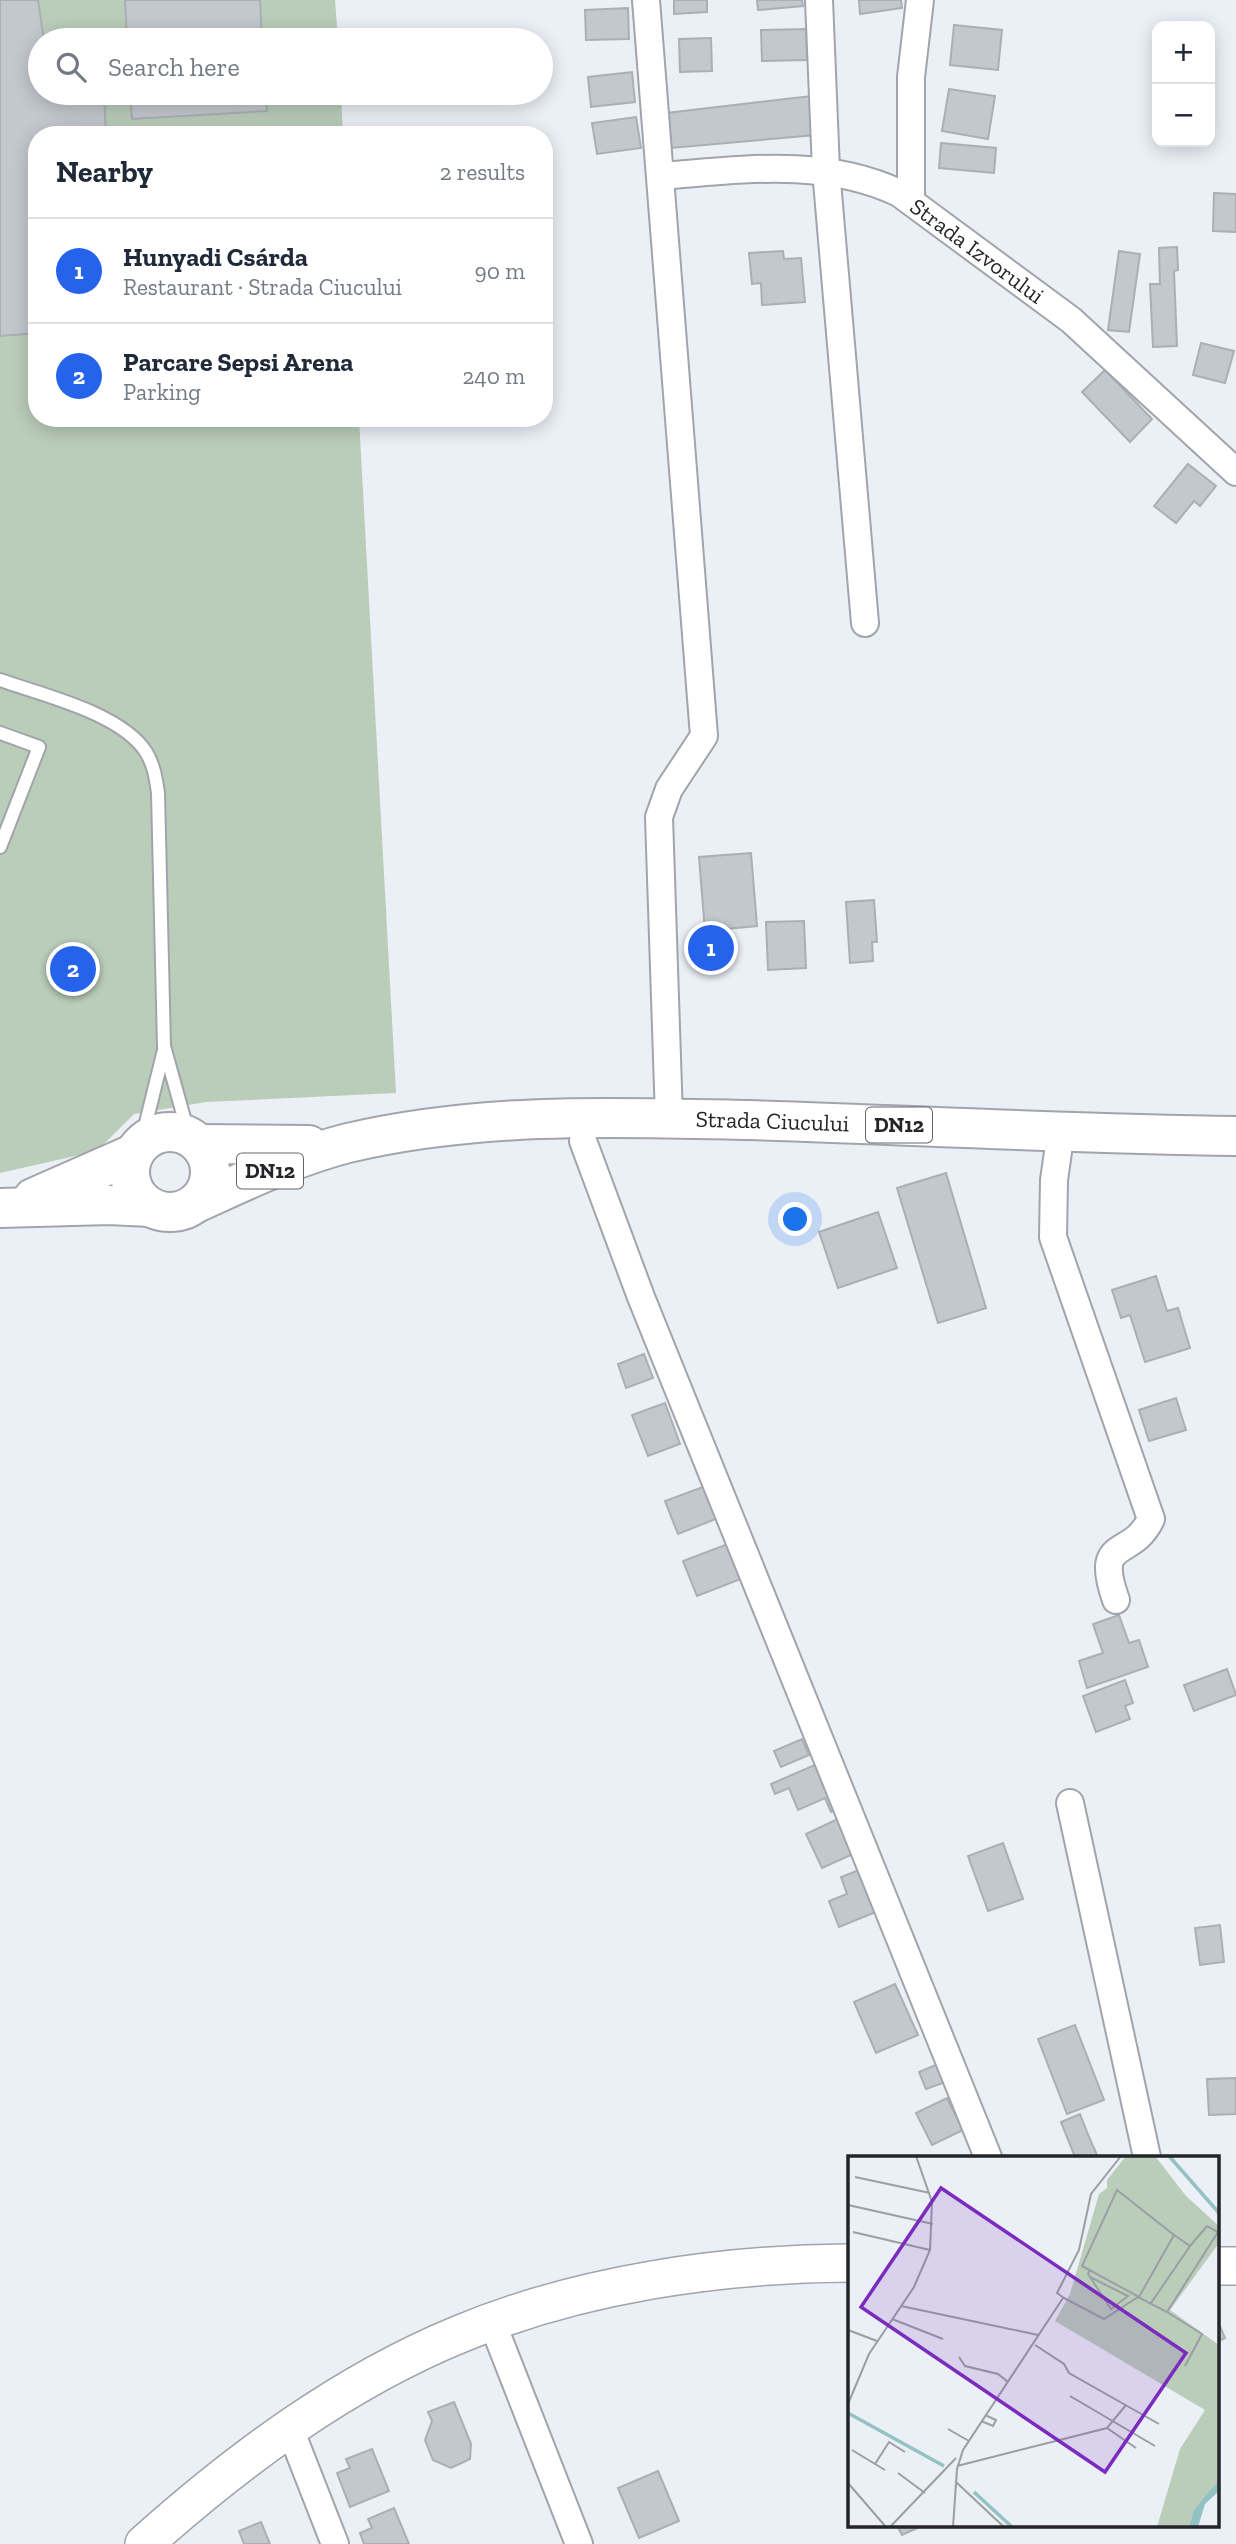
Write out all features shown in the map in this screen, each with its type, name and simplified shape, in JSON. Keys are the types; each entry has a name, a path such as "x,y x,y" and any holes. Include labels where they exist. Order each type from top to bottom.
{"main road":[{"name":"Strada Ciucului","path":"572,1130 669,1118 1236,1136"},
{"name":"DN12","path":"196,1203 250,1178 346,1144 461,1124 572,1130"},
{"path":"163,1132 194,1140 207,1155 209,1181 196,1203 172,1212 150,1207 7,1207 137,1149 163,1132"},
{"name":"DN12","path":"194,1140 346,1144"},
{"path":"137,1149 130,1180 134,1191 150,1207"},
{"path":"144,2544 246,2460 290,2429 391,2367 492,2322 568,2299 696,2273 848,2263"},
{"path":"1218,2266 1236,2266"}],"street":[{"path":"646,0 704,736 669,789 659,817 669,1118"},
{"path":"819,0 825,170 866,623"},
{"path":"911,201 911,76 920,0"},
{"name":"Strada Izvorului","path":"660,176 762,168 825,170 881,185 911,201 1071,320 1236,472"},
{"path":"572,1130 988,2156"},
{"path":"1060,1131 1052,1210 1053,1237 1151,1519 1146,1530 1112,1554 1107,1563 1107,1574 1116,1600"},
{"path":"1070,1803 1147,2156"},
{"path":"492,2322 579,2544"},
{"path":"290,2429 335,2544"}],"lane":[{"path":"0,680 108,720 136,740 154,769 158,793 164,1046 137,1149"},
{"path":"0,733 39,747 0,847"},
{"path":"164,1046 194,1140"}],"green space":[{"path":"0,0 335,0 337,28 28,28 28,105 342,105 343,126 28,126 28,427 359,427 396,1093 206,1102 134,1114 97,1151 0,1173"}],"building":[{"path":"0,0 38,0 42,28 28,28 28,105 105,105 106,126 28,126 28,334 0,336"},
{"path":"125,0 260,0 261,28 126,28"},
{"path":"674,0 707,0 707,12 674,14"},
{"path":"757,0 802,0 803,6 758,10"},
{"path":"859,0 901,0 902,8 860,14"},
{"path":"628,8 629,39 586,40 585,10"},
{"path":"954,25 1002,30 998,70 950,65"},
{"path":"806,29 807,60 762,61 761,30"},
{"path":"711,38 712,71 680,72 679,39"},
{"path":"632,72 635,102 591,107 588,77"},
{"path":"949,89 995,96 988,139 942,131"},
{"path":"811,96 816,135 671,148 667,113"},
{"path":"131,105 266,105 267,111 132,119"},
{"path":"636,117 641,148 597,154 592,123"},
{"path":"941,143 996,148 994,173 939,168"},
{"path":"1214,193 1236,194 1236,232 1213,231"},
{"path":"1177,247 1178,270 1174,271 1177,346 1153,347 1150,284 1160,284 1159,248"},
{"path":"783,251 784,259 801,258 805,302 762,305 761,283 752,284 749,253"},
{"path":"1119,251 1140,254 1129,332 1108,330"},
{"path":"1201,343 1234,351 1225,383 1193,375"},
{"path":"1105,370 1152,419 1130,442 1082,392"},
{"path":"1188,464 1216,486 1200,506 1194,501 1176,523 1154,506"},
{"path":"751,853 757,926 705,931 699,857"},
{"path":"874,900 877,942 872,942 873,961 850,963 846,902"},
{"path":"804,921 806,968 768,970 766,922"},
{"path":"946,1173 986,1308 938,1323 897,1188"},
{"path":"878,1212 897,1268 838,1288 819,1232"},
{"path":"1156,1276 1167,1311 1178,1308 1190,1348 1145,1362 1130,1315 1121,1318 1112,1290"},
{"path":"644,1354 653,1378 626,1388 618,1364"},
{"path":"1176,1398 1186,1430 1149,1441 1139,1410"},
{"path":"665,1403 680,1444 648,1456 632,1415"},
{"path":"711,1484 723,1516 678,1534 665,1501"},
{"path":"733,1542 746,1577 697,1596 683,1561"},
{"path":"1119,1615 1129,1643 1139,1640 1148,1667 1087,1688 1079,1661 1103,1653 1093,1624"},
{"path":"1227,1669 1236,1695 1194,1711 1184,1685"},
{"path":"1125,1680 1133,1703 1125,1706 1130,1719 1096,1732 1083,1696"},
{"path":"802,1739 809,1755 781,1767 774,1751"},
{"path":"824,1761 844,1806 831,1812 825,1798 798,1810 789,1788 775,1794 771,1784"},
{"path":"846,1815 862,1850 822,1868 806,1834"},
{"path":"1003,1843 1023,1899 988,1911 968,1856"},
{"path":"864,1868 881,1910 839,1927 829,1901 847,1894 841,1877"},
{"path":"1220,1925 1224,1962 1200,1965 1195,1928"},
{"path":"895,1984 918,2035 876,2053 854,2002"},
{"path":"1075,2025 1104,2100 1067,2114 1038,2039"},
{"path":"938,2064 946,2082 926,2089 919,2072"},
{"path":"1236,2078 1236,2114 1209,2115 1207,2079"},
{"path":"947,2098 963,2130 932,2145 916,2113"},
{"path":"1080,2114 1098,2156 1075,2156 1061,2122"},
{"path":"1218,2321 1225,2338 1218,2342"},
{"path":"454,2402 471,2444 470,2459 451,2468 433,2460 425,2440 432,2421 428,2412"},
{"path":"372,2449 389,2491 350,2507 337,2473 350,2468 346,2459"},
{"path":"658,2471 679,2521 639,2538 618,2488"},
{"path":"394,2508 409,2544 364,2544 360,2533 372,2528 368,2519"},
{"path":"261,2522 270,2544 244,2544 239,2531"},
{"path":"898,2526 922,2526 902,2535"}],"place":[{"name":"Hunyadi Csárda","path":"711,948"},
{"name":"Parcare Sepsi Arena","path":"73,969"}]}
